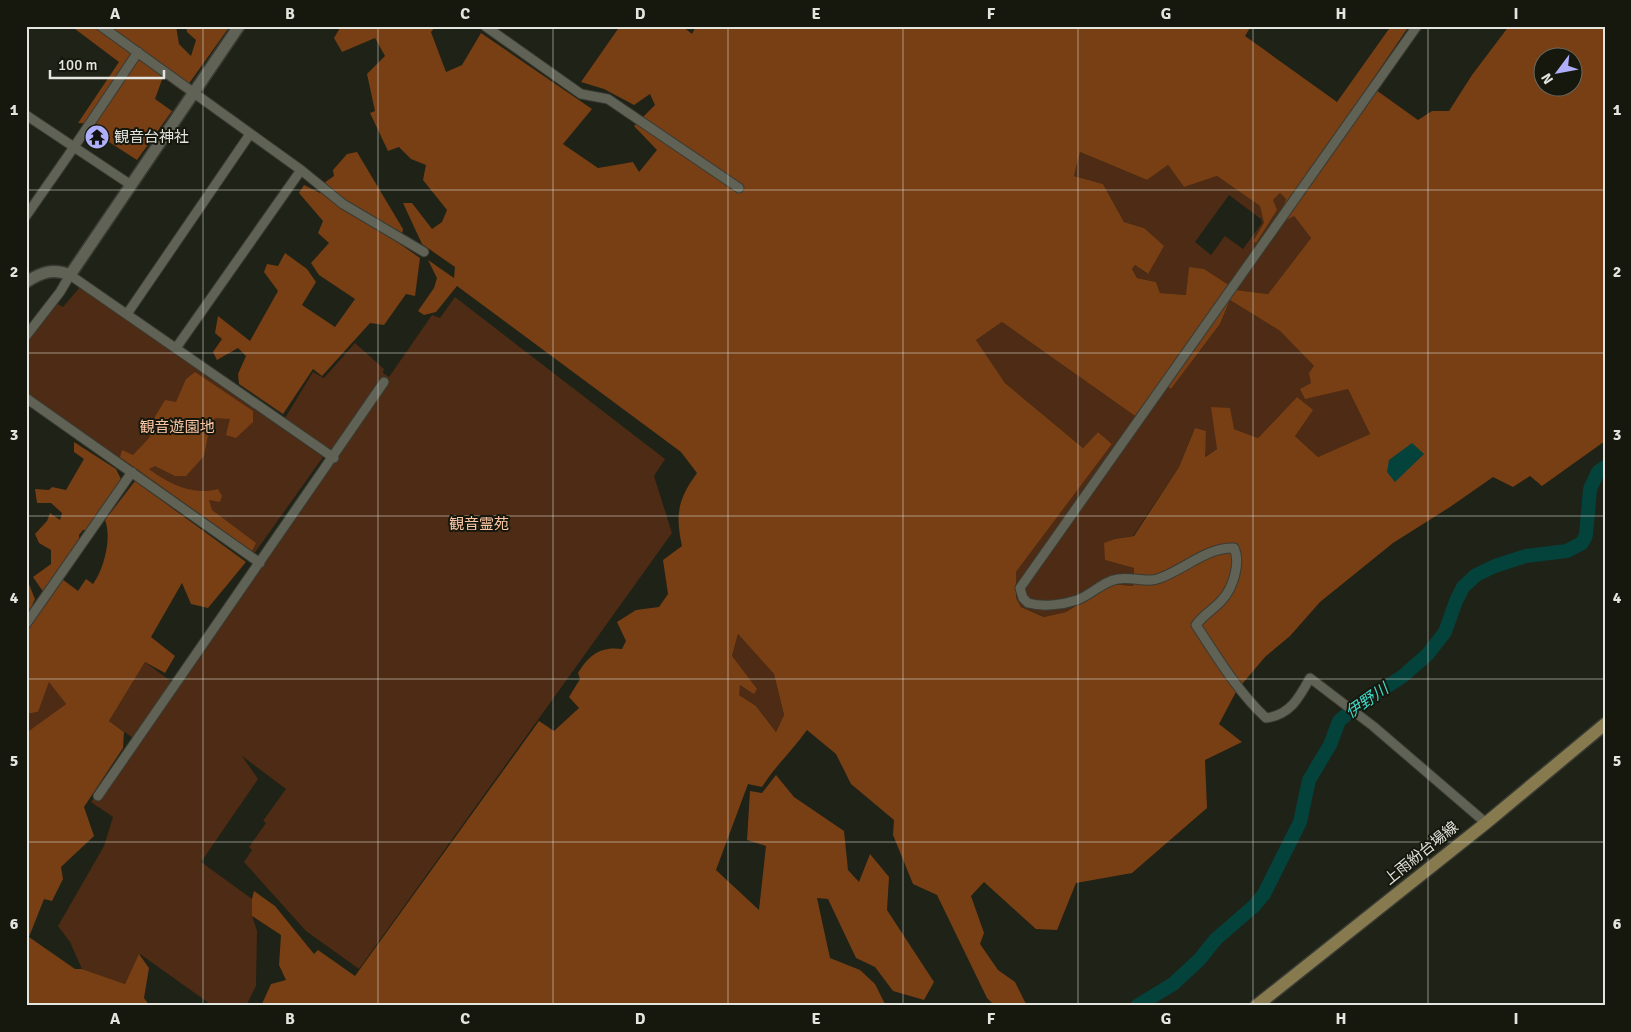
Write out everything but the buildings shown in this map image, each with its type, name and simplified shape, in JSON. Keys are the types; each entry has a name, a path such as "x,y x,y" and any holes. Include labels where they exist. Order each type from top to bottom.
{"main road":[{"name":"上雨紛台場線","path":"1256,1006 1486,823 1605,724"}],"street":[{"path":"101,26 301,170 363,218 424,252"},
{"path":"26,336 60,292 239,26"},
{"path":"485,26 581,94 608,99 739,188"},
{"path":"1417,26 1020,588 1023,598 1028,603 1048,606 1078,600 1098,587 1118,579 1157,580 1212,552 1223,548 1234,548 1238,555 1236,570 1229,590 1224,599 1196,625 1224,667 1266,718 1276,716 1292,708 1310,678 1373,726 1486,823"},
{"path":"26,216 138,52"},
{"path":"26,115 131,185"},
{"path":"126,314 250,134"},
{"path":"176,348 301,170"},
{"path":"27,278 47,271 58,270 70,275 334,458"},
{"path":"98,796 334,458 384,382"},
{"path":"26,398 260,564"},
{"path":"26,624 132,472"}],"green space":[{"path":"71,26 176,26 179,44 191,56 196,40 187,32 186,26 230,26 183,92 163,77 155,99 172,111 137,160 109,142 110,137 97,124 78,123 119,62"},
{"path":"341,26 436,26 431,32 446,72 462,65 481,33 592,109 563,144 598,168 633,162 639,172 657,150 634,126 655,105 650,94 634,105 604,89 581,82 620,26 682,26 692,34 696,26 1251,26 1245,36 1337,102 1391,26 1409,26 1369,85 1418,120 1432,111 1449,111 1472,75 1509,26 1605,26 1605,441 1542,486 1530,476 1513,487 1493,477 1393,543 1320,602 1290,636 1265,657 1237,690 1219,724 1242,742 1205,760 1207,808 1132,873 1076,883 1057,930 1036,929 984,882 971,896 984,933 980,944 998,970 1015,982 1027,1006 995,1006 987,998 937,895 913,884 893,835 894,820 851,784 836,754 807,730 762,787 748,784 716,870 759,910 766,846 747,840 750,791 762,793 776,775 794,797 844,831 848,870 859,882 870,854 889,877 887,910 934,982 924,1000 893,991 875,967 856,958 828,899 817,898 830,958 860,970 875,984 886,1006 261,1006 271,984 286,980 279,965 281,935 252,916 254,891 275,906 314,954 318,950 355,976 539,721 554,731 579,708 569,697 580,679 578,673 586,661 596,653 607,649 622,649 626,641 617,622 636,610 659,607 668,594 663,560 682,546 679,525 680,507 686,491 697,473 681,452 457,286 436,312 424,315 418,311 434,288 437,278 428,260 454,278 455,267 422,244 403,203 412,203 432,229 442,222 447,210 423,180 426,165 411,159 399,147 388,151 370,113 375,111 367,74 385,56 375,38 342,52 334,38","holes":["1080,152 1147,180 1168,165 1184,187 1217,176 1260,206 1264,223 1253,241 1256,243 1277,210 1273,200 1280,193 1286,199 1281,216 1286,220 1294,216 1311,238 1268,294 1236,290 1204,269 1189,267 1186,295 1160,293 1156,282 1137,278 1132,269 1135,265 1148,274 1164,246 1144,228 1124,222 1103,184 1074,176","1230,300 1280,331 1314,366 1309,373 1311,383 1300,389 1305,399 1348,389 1370,434 1318,457 1295,436 1313,410 1297,397 1258,438 1234,429 1230,408 1211,407 1217,449 1205,457 1206,431 1195,428 1179,467 1134,536 1104,543 1105,560 1134,568 1133,586 1111,584 1066,612 1044,617 1021,607 1016,598 1016,572 1112,444 1098,432 1083,448 1005,383 976,340 1002,322 1135,416 1160,382 1171,389 1220,324","738,634 774,674 784,715 776,732 756,706 739,695 740,685 754,694 757,689 732,656"]},
{"path":"357,152 403,229 402,235 380,230 420,258 415,296 406,294 384,325 370,323 322,376 313,369 283,414 239,384 238,374 246,356 238,348 217,360 213,352 222,339 215,333 218,316 250,341 278,291 264,272 267,264 278,266 285,253 307,269 316,282 302,305 335,327 355,299 319,275 311,263 329,243 318,233 323,221 299,193 304,185 320,193 324,183 334,176 333,170 347,154"},
{"path":"1080,152 1147,180 1168,165 1184,187 1217,176 1260,206 1264,223 1273,200 1280,193 1286,199 1294,216 1311,238 1268,294 1236,290 1189,267 1187,295 1160,293 1156,282 1137,278 1132,269 1135,265 1147,274 1144,228 1124,222 1103,184 1074,176","holes":["1229,195 1261,219 1262,223 1243,249 1225,236 1211,255 1195,242","1263,225 1256,242 1253,241"]},
{"name":"観音遊園地","path":"80,287 323,457 254,554 26,394 26,341 56,303 63,307"},
{"name":"観音霊苑","path":"455,297 665,459 654,476 672,533 359,969 306,931 244,862 252,850 249,847 266,823 263,821 286,789 242,756 258,779 201,862 252,899 252,916 257,931 256,986 246,1006 213,1006 140,954 125,984 82,969 70,942 58,926 104,846 113,817 91,802 133,738 109,721 145,662 172,682 332,451 285,418 313,372 324,378 355,343 384,369 383,373 389,377 432,315 440,318"},
{"path":"1230,300 1280,331 1314,366 1348,389 1370,434 1318,457 1295,436 1297,397 1258,438 1234,429 1217,449 1204,457 1195,428 1179,467 1133,536 1115,539 1106,560 1134,568 1133,586 1110,584 1066,612 1045,617 1021,607 1015,598 1016,572 1112,444 1098,432 1083,448 1005,383 976,340 1002,322 1135,416 1160,382 1171,389 1220,324"},
{"path":"195,372 253,411 253,422 236,438 226,435 230,419 215,418 208,435 204,456 186,476 175,476 155,466 149,469 173,484 190,490 209,491 218,489 222,496 220,502 209,500 212,510 256,543 252,551 120,457 122,450 133,455 150,437 150,425 165,400 176,402 186,379"},
{"path":"74,442 116,469 121,479 87,530 83,530 79,535 79,539 44,593 33,577 51,564 51,550 39,543 35,534 47,521 50,513 60,520 62,513 51,503 37,503 35,489 49,490 52,487 66,490 84,459 74,452"},
{"path":"135,481 246,562 208,608 191,604 182,583 151,637 175,656 165,673 145,662 109,721 124,732 123,748 84,807 94,836 61,867 63,879 52,901 44,899 29,937 75,969 82,969 125,984 139,954 149,968 144,998 150,1006 26,1006 26,733 66,704 49,682 38,712 26,714 26,577 35,599 28,615 62,579 78,591 86,579 93,584 106,553 108,535 105,520"},
{"path":"738,634 774,674 784,715 776,732 756,706 738,695 740,685 732,656"},
{"path":"49,681 66,704 26,733 26,714 38,712"}],"water":[{"path":"1412,443 1424,454 1395,482 1387,472 1389,460"}],"waterway":[{"name":"伊野川","path":"1137,1006 1173,984 1199,960 1216,939 1254,906 1264,894 1300,822 1309,780 1330,745 1339,721 1353,709 1403,676 1428,654 1445,632 1463,587 1476,575 1495,566 1526,556 1567,551 1582,543 1586,535 1590,489 1598,472 1605,467"}],"place":[{"name":"観音台神社","path":"97,137"}]}
